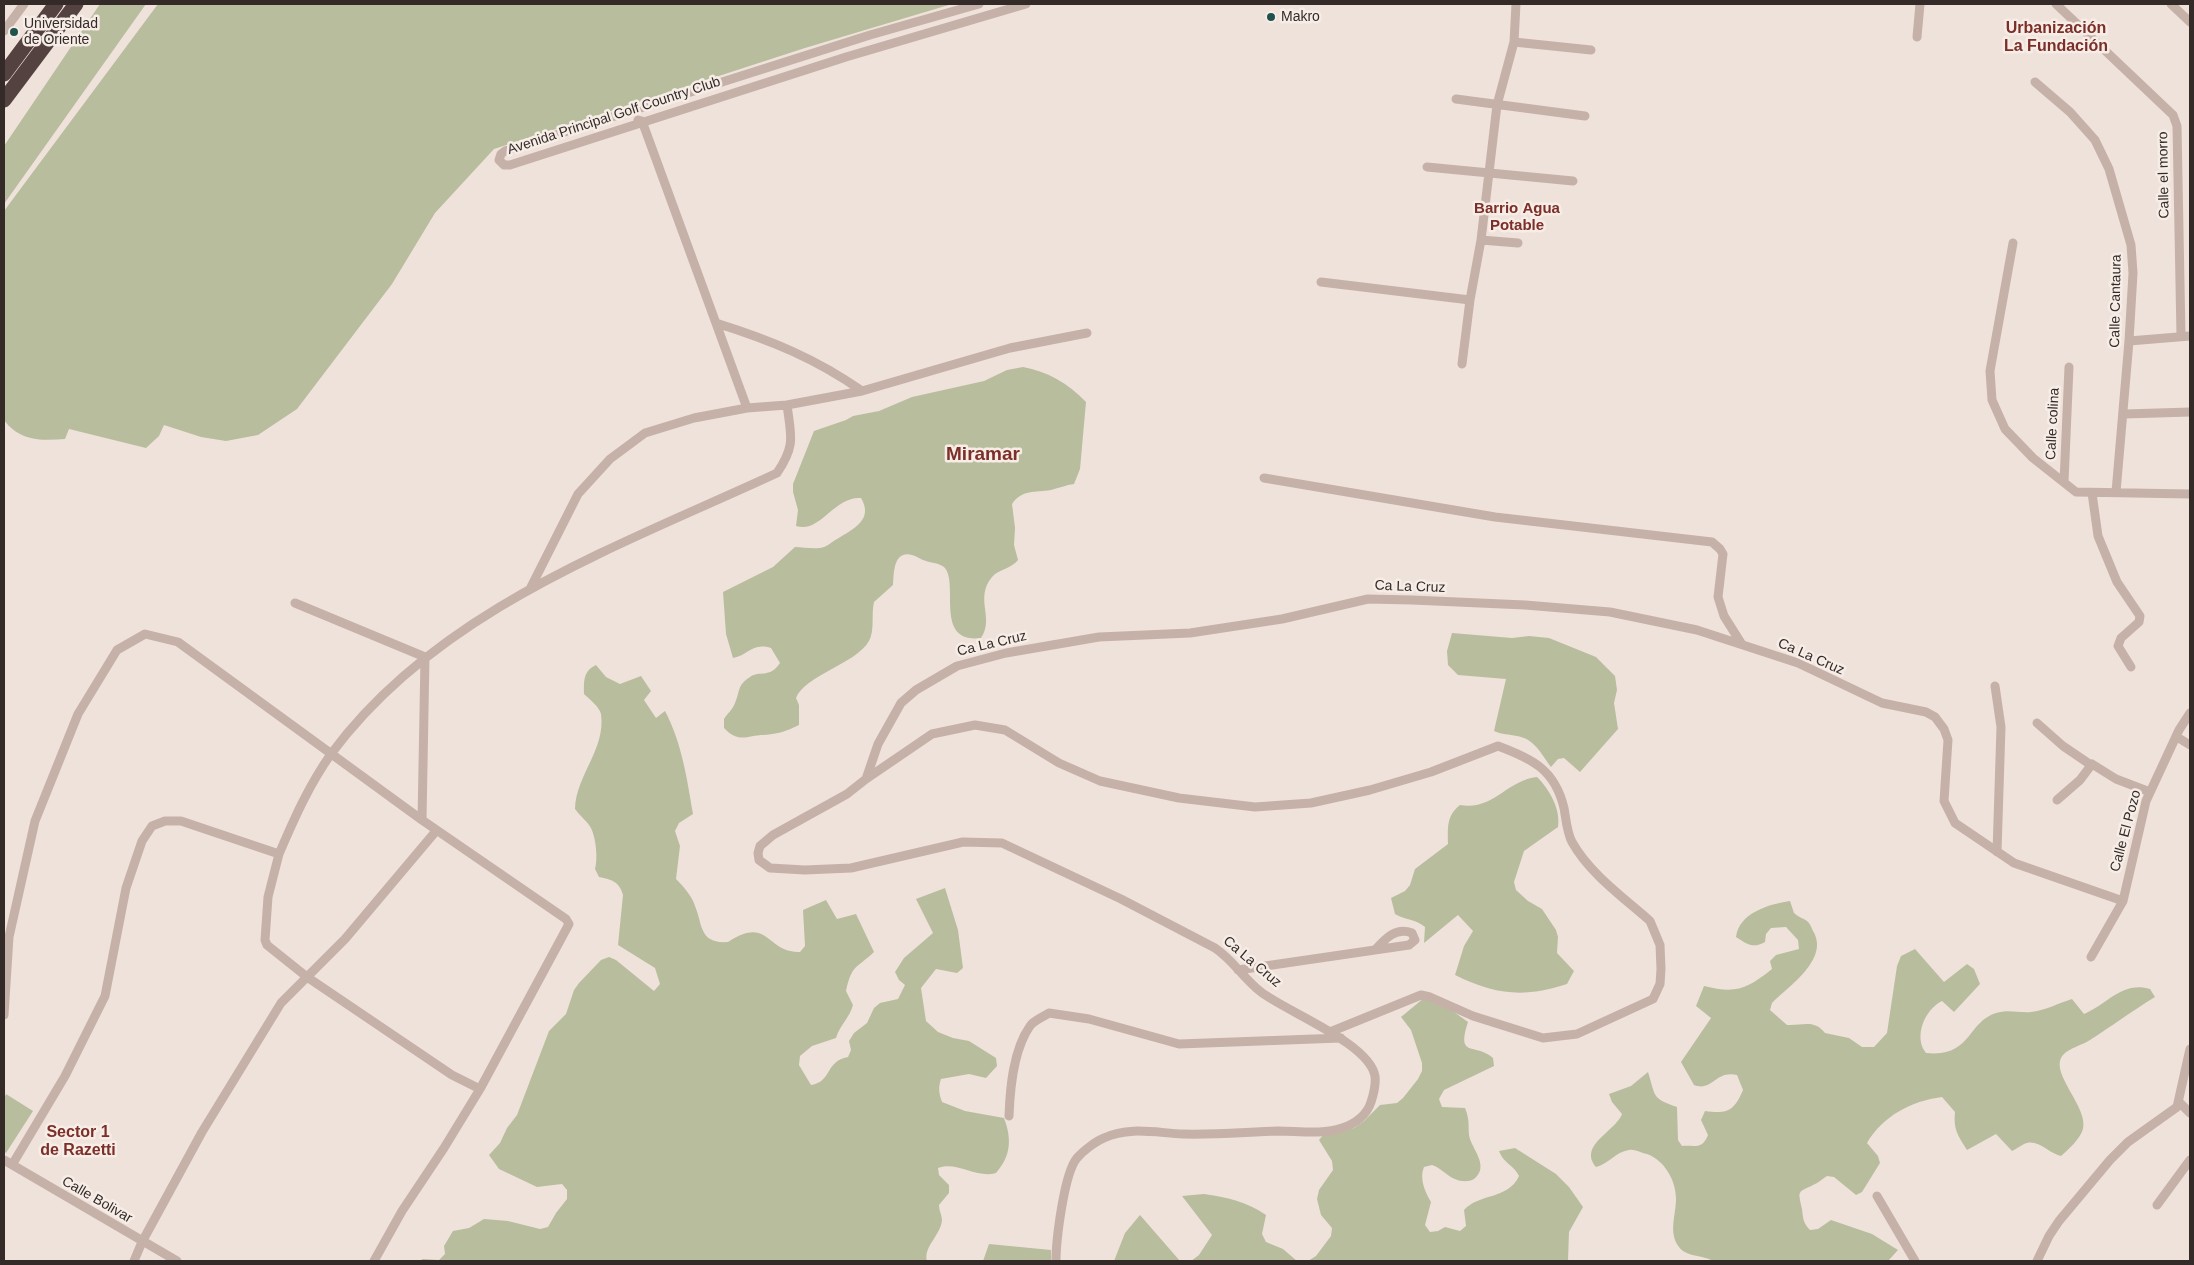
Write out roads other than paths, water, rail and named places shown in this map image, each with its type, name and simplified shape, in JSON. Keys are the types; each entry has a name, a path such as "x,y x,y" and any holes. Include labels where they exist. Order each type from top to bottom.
{"highway":[{"path":"4,74 56,4"},
{"path":"4,100 76,4"}],"street":[{"path":"4,31 24,4"},
{"name":"Avenida Principal Golf Country Club","path":"980,4 870,36 505,151 499,160 504,165 510,165 642,121 1026,4"},
{"path":"1462,364 1470,300 1481,240 1497,105 1514,42 1516,4"},
{"path":"1917,37 1920,4"},
{"name":"Calle el morro","path":"2056,4 2173,115 2177,126 2186,336"},
{"path":"2171,4 2190,22"},
{"path":"1514,42 1591,50"},
{"name":"Calle Cantaura","path":"2035,82 2064,106 2094,140 2109,169 2131,245 2132,273 2125,414 2116,492"},
{"path":"1456,99 1585,116"},
{"path":"622,115 642,121 747,408"},
{"path":"1428,166 1574,181"},
{"path":"1481,240 1518,242"},
{"path":"2013,243 1990,371 1992,400 2005,429 2033,458 2076,492 2190,494"},
{"path":"1321,282 1470,300"},
{"path":"716,323 771,340 838,374 862,391"},
{"path":"531,587 578,494 610,459 645,433 694,418 747,408 786,405 862,391 1010,348 1086,333"},
{"path":"2129,340 2186,336"},
{"name":"Calle colina","path":"2064,482 2069,367"},
{"path":"480,1089 452,1074 307,977 271,950 265,940 268,897 279,854 302,801 331,754 382,698 425,657 531,587 778,473 788,456 791,438 786,405"},
{"path":"2125,414 2190,412"},
{"path":"1264,478 1495,517 1712,542 1723,554 1718,596 1724,616 1741,643"},
{"path":"2092,493 2098,536 2117,582 2140,616 2139,622 2121,638 2118,646 2130,667"},
{"name":"Ca La Cruz","path":"1056,1261 1064,1195 1076,1158 1104,1138 1132,1130 1184,1134 1309,1132 1341,1129 1358,1121 1369,1110 1375,1090 1375,1075 1366,1058 1341,1038 1262,992 1238,970 1228,957 1215,948 1121,898 1002,843 963,842 851,868 804,870 770,868 759,860 758,852 760,846 774,835 840,798 866,779 878,744 901,703 916,690 957,666 1006,653 1099,637 1199,631 1282,620 1368,599 1525,605 1610,612 1698,630 1741,643 1798,663 1882,703 1926,712 1935,717 1944,729 1948,740 1944,801 1955,822 2014,863 2122,901"},
{"path":"295,603 425,657"},
{"path":"4,1015 9,937 35,821 78,714 117,650 145,634 178,642 436,831 566,919 569,924 480,1089 402,1211 374,1261"},
{"path":"422,820 425,657"},
{"path":"1995,686 2001,727 1997,852"},
{"name":"Calle El Pozo","path":"2091,958 2122,901 2150,792 2179,730 2190,713"},
{"path":"2038,723 2063,746 2090,765 2150,792"},
{"path":"866,779 932,734 975,725 1006,730 1059,763 1100,782 1179,798 1255,807 1311,803 1370,790 1431,772 1498,746 1536,762 1554,782 1562,802 1571,840 1590,867 1650,920 1660,945 1660,984 1653,999 1577,1034 1543,1038 1474,1016 1421,995 1330,1032"},
{"path":"2177,737 2190,745"},
{"path":"2057,800 2080,780 2090,765"},
{"path":"4,1173 8,1163 65,1076 105,996 126,888 142,841 152,826 165,821 181,821 279,854"},
{"path":"134,1261 142,1242 202,1132 281,1003 345,939 436,831"},
{"path":"1238,970 1375,950"},
{"path":"1009,1116 1010,1091 1016,1058 1030,1026 1049,1013 1089,1019 1179,1044 1341,1038"},
{"path":"2037,1261 2059,1220 2110,1160 2138,1134 2174,1110 2179,1102 2184,1066 2190,1049"},
{"path":"2179,1102 2190,1113"},
{"path":"2157,1206 2190,1160"},
{"name":"Calle Bolivar","path":"8,1163 177,1261"},
{"path":"1877,1196 1915,1261"}],"place":[{"name":"Makro","path":"1271,17"},
{"name":"Universidad de Oriente","path":"14,32"}],"district":[{"name":"Urbanización La Fundación","path":"2056,38"},
{"name":"Barrio Agua Potable","path":"1517,218"},
{"name":"Miramar","path":"983,455"},
{"name":"Sector 1 de Razetti","path":"78,1142"}]}
